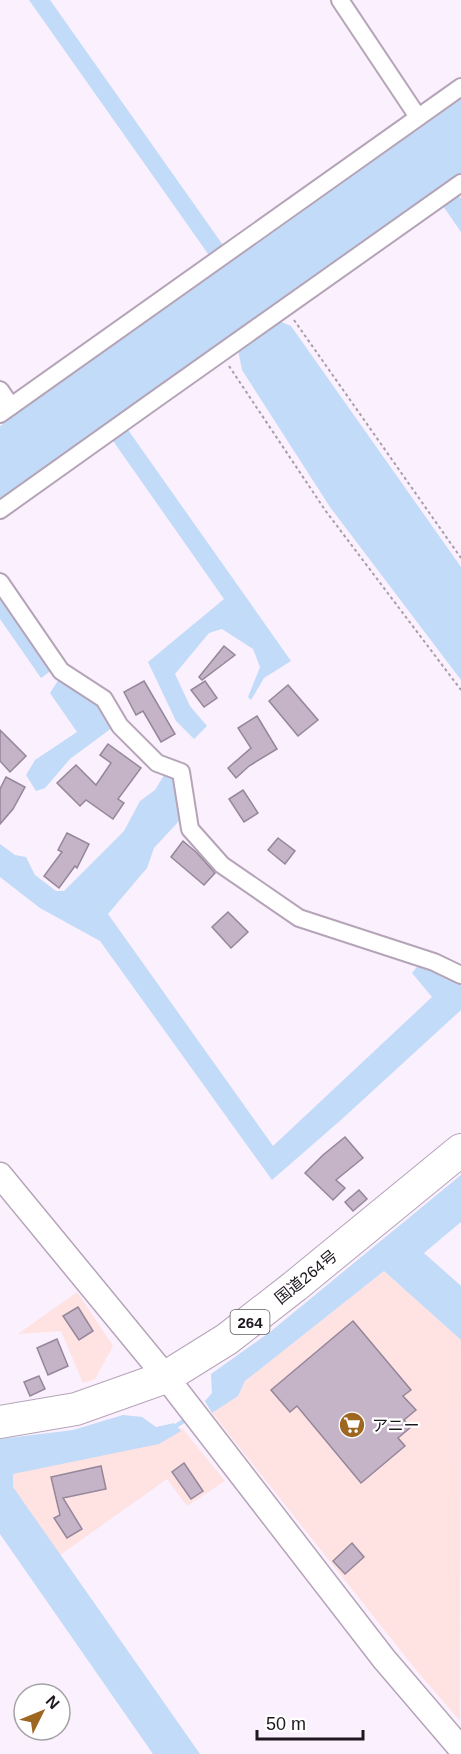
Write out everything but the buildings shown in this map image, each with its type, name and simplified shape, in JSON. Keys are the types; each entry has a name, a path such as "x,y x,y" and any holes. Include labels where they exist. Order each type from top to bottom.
{"highway":[{"name":"国道264号","path":"0,1422 76,1409 166,1377 227,1340 461,1150"}],"street":[{"path":"340,0 418,117"},
{"path":"0,390 6,410 461,87"},
{"path":"0,510 461,183"},
{"path":"0,582 61,671 104,699 120,726 158,763 181,772 190,829 222,866 299,918 434,962 461,975"},
{"path":"0,1176 166,1377 384,1659 458,1739"}],"path":[{"path":"286,308 461,558"},
{"path":"220,352 325,510 461,690"}],"shaded area":[{"path":"384,1271 461,1340 460,1721 417,1671 212,1413 238,1396 245,1381"},
{"path":"77,1292 113,1346 95,1379 83,1383 61,1331 18,1334"},
{"path":"182,1428 225,1481 187,1506 167,1479 39,1570 0,1467"}],"water":[{"path":"29,0 50,0 225,248 211,258"},
{"path":"461,99 461,173 258,317 291,326 461,567 461,680 330,507 242,370 238,350 241,330 0,500 0,426"},
{"path":"459,196 461,199 461,232 443,206"},
{"path":"126,427 291,661 264,678 251,700 248,697 260,667 253,649 222,629 209,633 175,674 190,706 207,726 194,739 176,721 148,662 224,599 111,438"},
{"path":"0,595 52,670 41,678 0,619"},
{"path":"59,679 99,702 113,727 70,759 45,788 36,791 26,775 35,760 77,732 50,693"},
{"path":"166,772 176,778 181,792 179,821 154,848 147,868 108,914 273,1146 432,997 412,973 420,963 461,981 461,1010 272,1180 100,941 40,908 0,877 0,844 15,855 26,857 35,875 56,891 64,891 124,831 140,801 155,790"},
{"path":"461,1175 461,1222 424,1253 461,1286 461,1340 384,1271 245,1381 238,1396 212,1413 205,1401 212,1393 211,1374 270,1332"},
{"path":"123,1415 142,1417 156,1427 174,1423 181,1431 159,1444 13,1474 13,1487 200,1754 153,1754 0,1534 0,1439 73,1430"}],"waterway":[{"path":"173,1428 188,1418"}],"place":[{"name":"アニー","path":"352,1425"}]}
